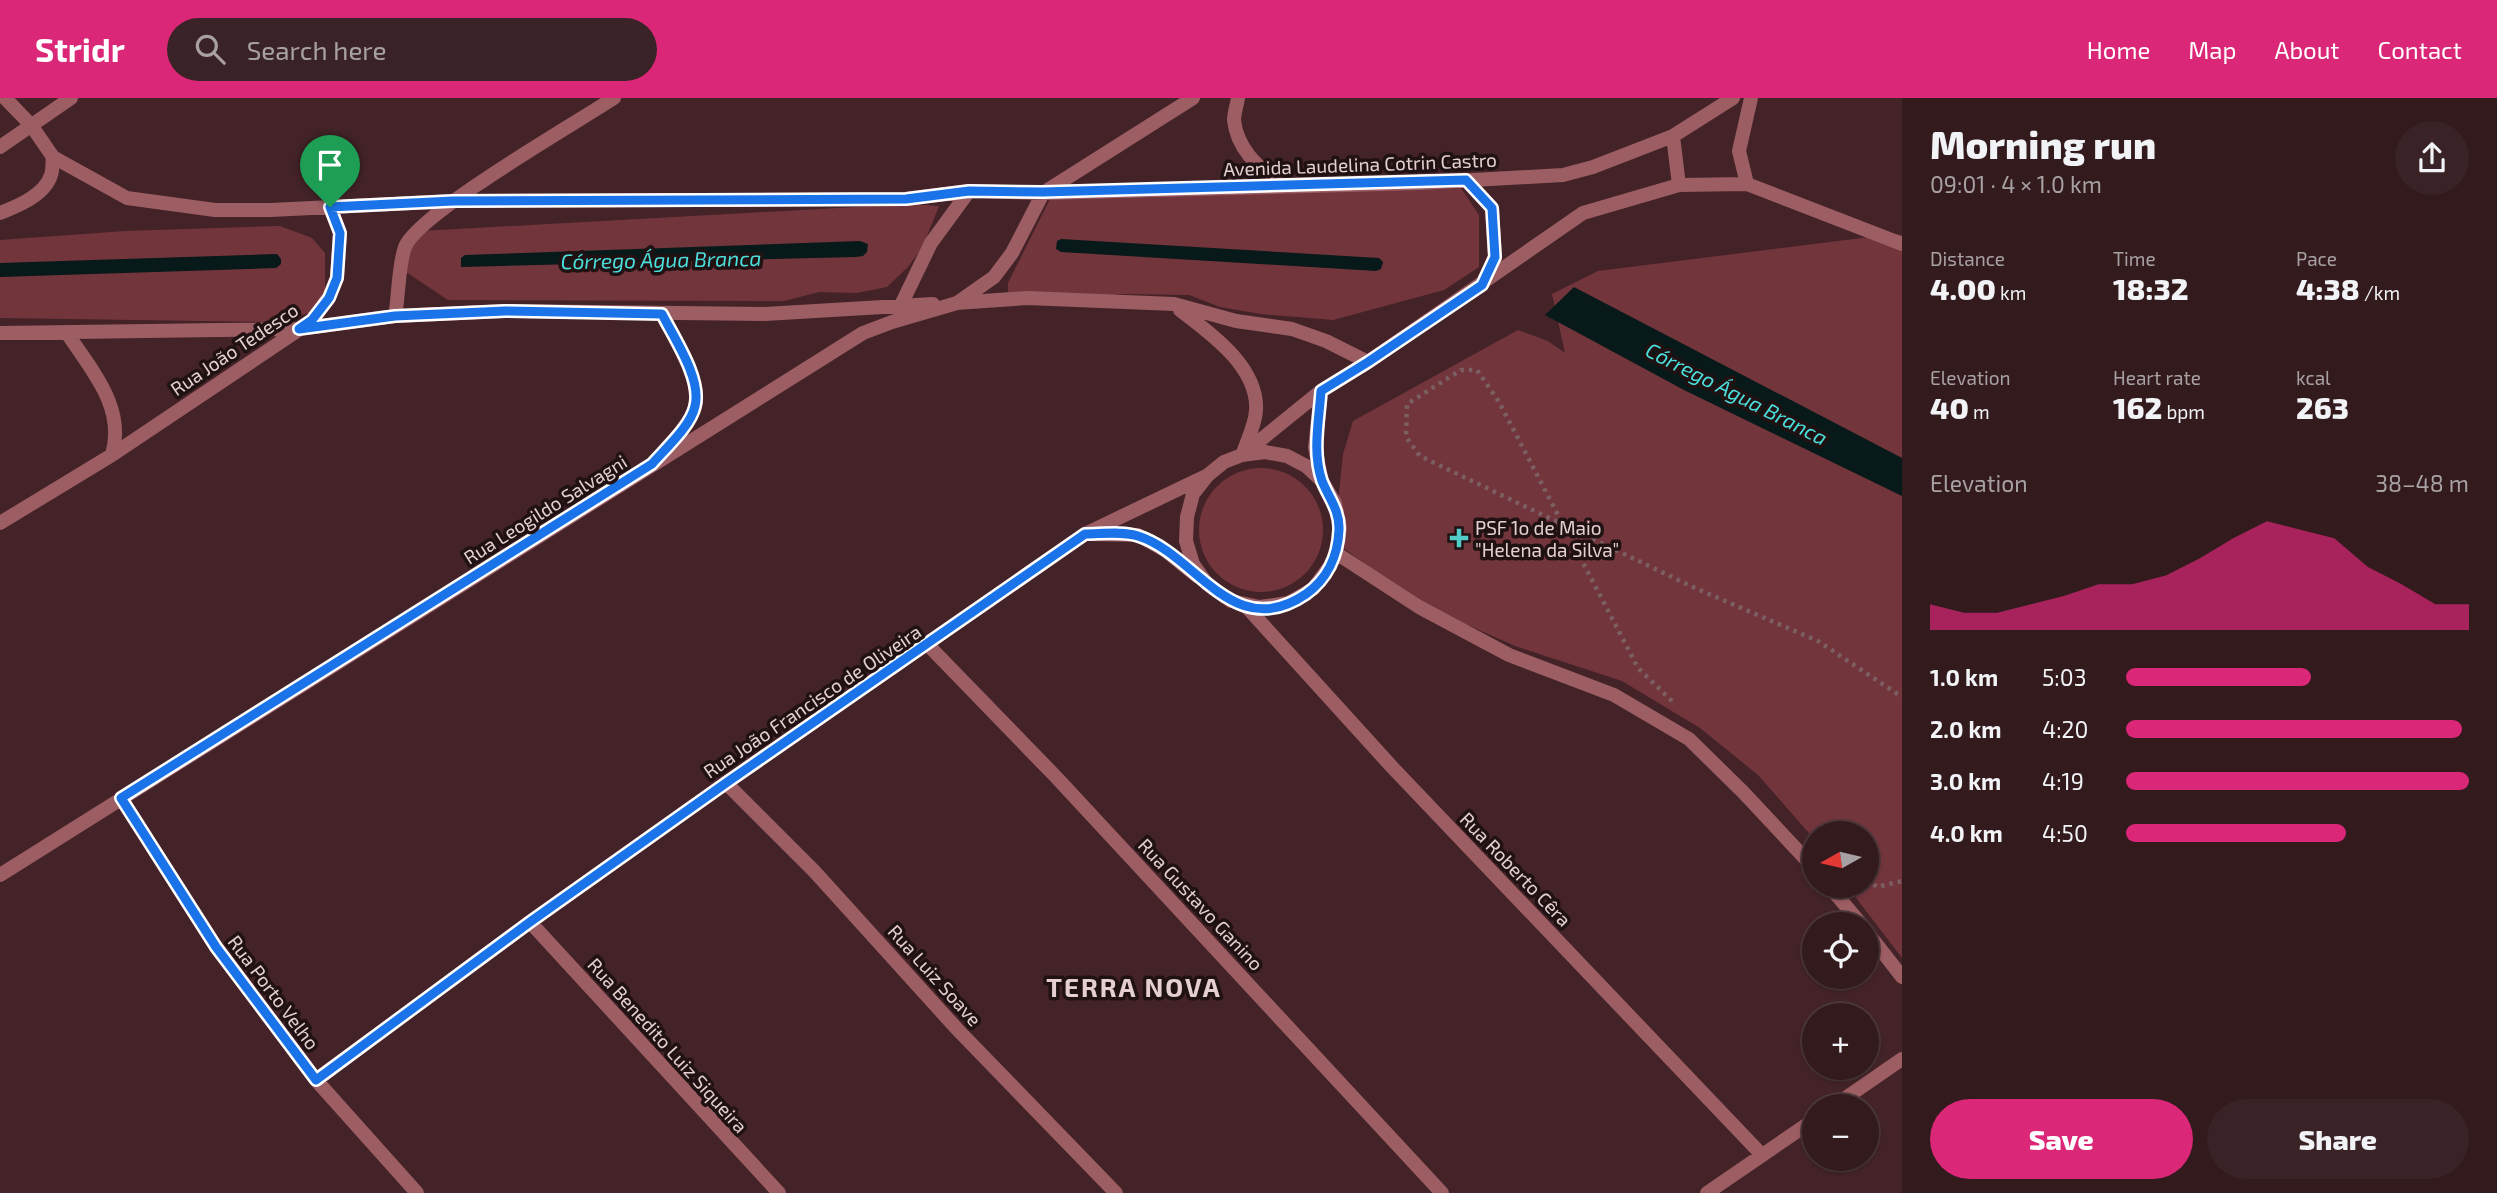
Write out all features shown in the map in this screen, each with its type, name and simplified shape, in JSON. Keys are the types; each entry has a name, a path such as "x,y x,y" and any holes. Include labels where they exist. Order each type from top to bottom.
{"street":[{"path":"0,213 23,204 37,193 51,177 53,157 31,125 5,98"},
{"path":"0,147 71,98"},
{"path":"395,316 406,246 424,225 453,201 614,98"},
{"path":"1043,192 1193,98"},
{"path":"1238,98 1234,120 1244,148 1253,162 1281,186"},
{"path":"1679,185 1673,136 1733,98"},
{"path":"1747,184 1739,151 1751,98"},
{"name":"Avenida Laudelina Cotrin Castro","path":"53,157 127,198 215,209 453,201 906,199 969,191 1043,192 1466,180 1563,175 1593,167 1673,136"},
{"path":"1466,180 1492,208 1495,257 1482,285"},
{"path":"1242,455 1321,391 1482,285 1583,213 1679,185 1747,184 1902,244"},
{"path":"901,305 931,243 969,191"},
{"name":"Rua Leogildo Salvagni","path":"0,876 863,332 957,303 994,277 1012,253 1043,192"},
{"name":"Rua João Tedesco","path":"0,523 112,455 312,320 329,298 337,278 340,233 330,207"},
{"path":"0,333 299,329 395,316 505,311 765,314 1027,298 1174,304 1236,321 1292,329 1326,341 1368,362"},
{"path":"1174,304 1224,344 1245,373 1253,393 1256,412 1242,455"},
{"path":"652,464 683,429 695,406 694,379 662,314"},
{"path":"66,333 100,380 110,402 116,425 112,455"},
{"path":"1321,391 1315,448 1322,481"},
{"path":"1085,534 1138,536 1166,551 1207,584 1231,601 1245,605 1274,606 1301,597 1322,578 1336,552 1340,528 1335,503 1322,481 1306,466 1287,456 1265,452 1242,455 1224,462 1208,475 1193,494 1186,517 1186,541 1193,564 1207,584"},
{"name":"Rua João Francisco de Oliveira","path":"316,1080 530,922 1085,534 1208,475"},
{"path":"1336,552 1419,607 1509,655 1614,695 1689,739 1802,855"},
{"name":"Rua Roberto Cêra","path":"1245,605 1392,767 1762,1155"},
{"name":"Rua Gustavo Ganino","path":"928,645 1057,778 1442,1193"},
{"name":"Rua Luiz Soave","path":"726,783 816,872 957,1029 1116,1193"},
{"name":"Rua Porto Velho","path":"121,798 216,947 316,1080 417,1193"},
{"path":"1839,898 1851,912"},
{"name":"Rua Benedito Luiz Siqueira","path":"530,922 779,1193"},
{"path":"1879,947 1902,977"},
{"path":"1851,1094 1902,1059"},
{"path":"1707,1193 1724,1189 1762,1155 1802,1128"}],"path":[{"path":"1673,702 1638,668 1563,524 1499,402 1477,370 1461,370 1407,404 1406,437 1420,456 1563,524 1695,588 1818,641 1902,697"},
{"path":"1880,886 1902,881"}],"shaded area":[{"path":"1461,188 1479,215 1479,267 1444,290 1333,320 1261,314 1220,307 1189,295 1120,294 1043,304 1008,302 1008,283 1052,195"},
{"path":"909,204 939,206 923,246 908,267 887,287 857,293 819,292 784,301 448,300 406,272 409,247 422,231"},
{"path":"280,226 312,238 325,253 325,298 311,313 267,322 0,318 0,240 125,231"},
{"path":"1902,235 1902,958 1879,928 1879,912 1867,912 1856,898 1880,898 1880,821 1802,821 1802,825 1758,775 1700,728 1622,681 1515,646 1418,603 1334,541 1343,454 1353,421 1518,330 1548,341 1565,353 1552,294 1598,271"},
{"path":"1261,468 1285,473 1305,486 1318,506 1323,530 1318,554 1305,574 1285,587 1261,592 1237,587 1217,574 1204,554 1199,530 1204,506 1217,486 1237,473"}],"water":[{"path":"1061,239 1379,258 1383,262 1381,269 1376,271 1061,252 1056,249 1057,241"},
{"name":"Córrego Água Branca","path":"860,241 868,244 867,252 863,256 855,257 461,267 461,258 465,255"},
{"path":"277,254 281,264 276,268 0,277 0,263"},
{"name":"Córrego Água Branca","path":"1574,287 1902,458 1902,496 1684,390 1545,315"}],"place":[{"name":"PSF 1o de Maio \"Helena da Silva\"","path":"1459,538"}],"district":[{"name":"TERRA NOVA","path":"1134,986"}],"route":[{"path":"1466,180 1492,208 1495,257 1482,285 1321,391 1315,448 1322,481 1335,503 1340,528 1336,552 1330,566 1313,589 1288,603 1260,607 1245,605 1218,593 1166,551 1138,536 1085,534 530,922 316,1080 216,947 121,798 652,464 683,429 695,406 694,379 662,314 505,311 395,316 299,329 312,320 329,298 337,278 340,233 330,207 453,201 906,199 969,191 1043,192 1466,180"}]}
